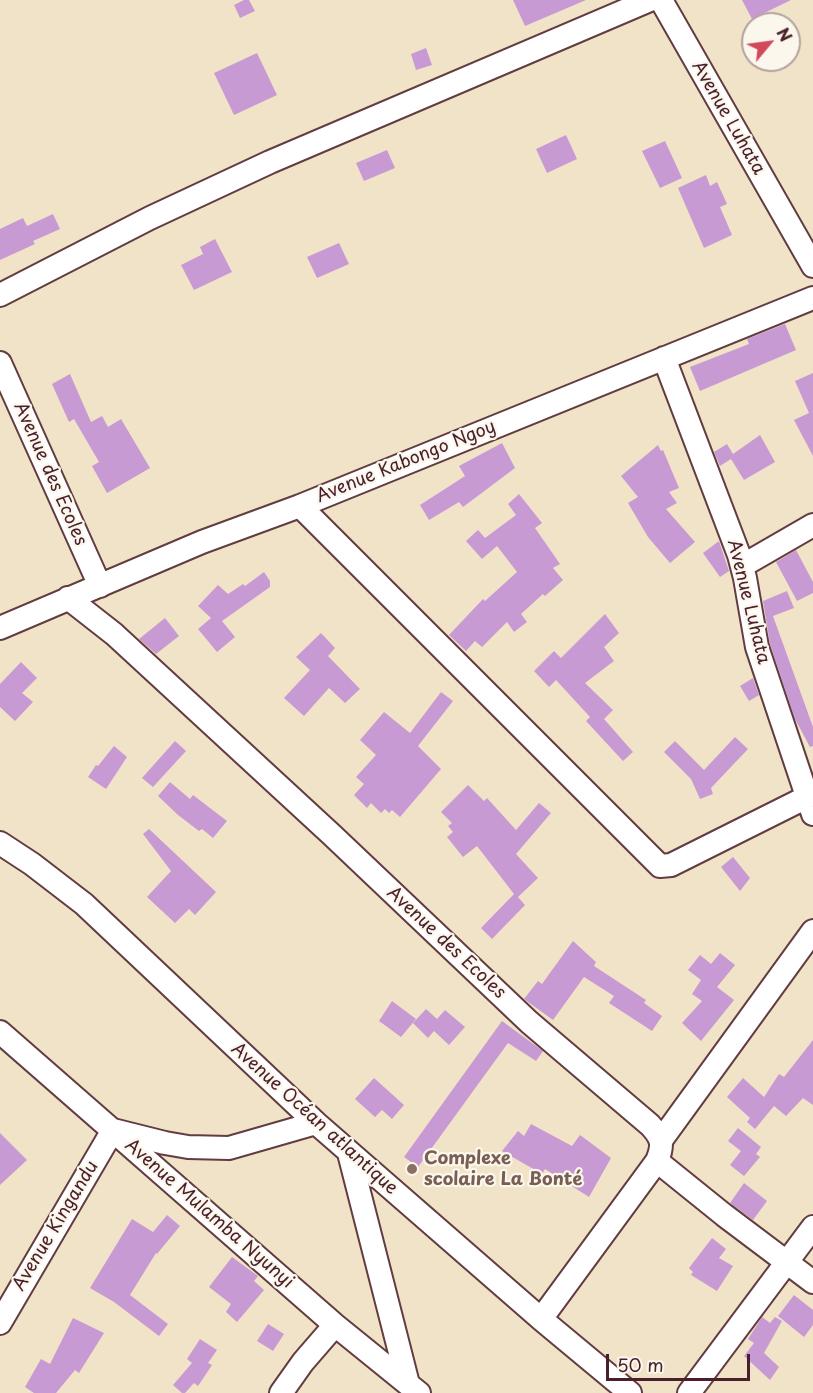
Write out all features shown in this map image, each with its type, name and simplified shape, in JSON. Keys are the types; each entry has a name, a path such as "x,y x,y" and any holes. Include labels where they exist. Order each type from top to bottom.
{"street":[{"path":"0,295 150,218 270,162 650,0"},
{"name":"Avenue Luhata","path":"661,0 813,266"},
{"name":"Avenue Kabongo Ngoy","path":"0,628 202,542 300,506 813,298"},
{"name":"Avenue Luhata","path":"664,358 742,566 757,647 810,806"},
{"name":"Avenue des Ecoles","path":"0,363 100,586"},
{"path":"300,506 660,866 671,865 810,806"},
{"path":"742,566 813,525"},
{"name":"Avenue des Ecoles","path":"68,598 114,634 332,835 529,1022 638,1113 660,1150 786,1262 813,1282"},
{"name":"Avenue Océan atlantique","path":"0,843 32,864 84,904 316,1124 630,1393"},
{"path":"541,1319 813,931"},
{"name":"Avenue Mulamba Nyunyi","path":"0,1032 335,1325 413,1388"},
{"path":"113,1130 188,1147 229,1148 316,1124"},
{"name":"Avenue Kingandu","path":"0,1323 113,1130"},
{"path":"349,1153 413,1388"},
{"path":"689,1393 813,1227"},
{"path":"281,1393 303,1362 335,1325"}],"building":[{"path":"249,0 255,11 240,18 234,5"},
{"path":"513,0 586,0 525,26"},
{"path":"742,0 791,0 766,12 748,12"},
{"path":"426,48 432,65 416,70 411,54"},
{"path":"257,53 277,95 234,115 214,73"},
{"path":"566,135 577,159 547,173 536,149"},
{"path":"665,141 682,178 660,188 642,151"},
{"path":"387,150 395,168 364,181 356,163"},
{"path":"706,175 710,186 717,182 727,204 720,207 732,235 704,248 678,188"},
{"path":"53,214 60,229 33,241 35,244 0,260 0,229 23,218 27,226"},
{"path":"215,239 232,272 194,290 181,265 203,254 200,247"},
{"path":"339,243 349,264 317,278 307,257"},
{"path":"785,324 796,350 700,391 690,367 749,344 747,339"},
{"path":"813,373 813,456 794,420 809,413 795,381"},
{"path":"70,374 91,422 102,416 108,427 121,419 150,468 107,493 92,466 99,462 74,419 69,422 52,384"},
{"path":"760,435 775,462 744,480 731,459 720,466 714,452 727,444 733,454"},
{"path":"502,443 515,468 463,507 459,502 429,520 420,505 465,476 459,466"},
{"path":"658,445 661,451 663,450 679,488 669,492 677,503 666,509 695,542 670,563 648,537 628,503 638,497 621,476"},
{"path":"519,494 542,523 535,528 560,564 553,568 563,580 521,614 527,622 514,632 507,622 482,647 475,641 466,651 449,635 483,599 485,601 517,572 497,546 482,559 466,541 478,530 485,538 516,515 508,504"},
{"path":"719,541 729,571 720,577 703,553"},
{"path":"796,550 813,582 813,593 797,601 776,562"},
{"path":"264,572 270,581 270,587 222,621 235,637 217,652 198,629 211,618 198,606 218,585 228,594 243,584 245,586"},
{"path":"787,591 794,608 773,616 813,727 813,746 810,747 795,719 770,644 763,601"},
{"path":"605,614 619,633 604,647 614,661 585,683 613,710 604,719 633,752 623,761 586,721 590,717 556,680 549,687 534,671 554,651 561,658"},
{"path":"165,618 179,636 156,654 139,639"},
{"path":"321,633 335,648 328,656 360,689 345,703 329,688 304,716 284,698 310,670 296,657"},
{"path":"21,662 37,678 22,693 33,702 15,721 0,707 0,684"},
{"path":"753,678 759,695 749,701 740,686"},
{"path":"441,692 453,701 418,746 441,769 400,817 392,810 389,813 385,809 381,813 371,803 367,808 354,795 364,784 356,777 376,755 360,740 384,712 410,733"},
{"path":"735,737 748,749 711,788 713,794 700,799 691,779 664,752 675,741 704,770"},
{"path":"175,741 186,751 153,787 142,778"},
{"path":"114,746 127,757 106,789 88,777"},
{"path":"170,782 190,799 193,795 227,821 213,838 202,829 199,831 178,815 158,796"},
{"path":"468,785 484,801 487,798 516,830 539,803 551,813 516,854 538,878 518,897 525,905 492,939 481,928 514,894 477,846 463,857 447,837 453,832 448,826 452,823 441,812"},
{"path":"149,829 216,892 195,915 189,909 175,923 147,897 171,871 143,834"},
{"path":"733,857 750,878 740,891 721,867"},
{"path":"573,941 596,962 594,966 646,1000 644,1003 662,1016 652,1031 609,1003 614,996 584,977 553,1020 524,999 538,981 542,984"},
{"path":"720,953 735,965 717,987 734,1000 701,1041 682,1023 702,1001 692,994 701,980 688,970 700,955 711,964"},
{"path":"392,1001 416,1019 401,1037 379,1021"},
{"path":"426,1009 437,1019 445,1010 465,1027 449,1045 434,1031 428,1038 413,1023"},
{"path":"502,1021 543,1051 536,1061 508,1043 418,1167 404,1157"},
{"path":"813,1040 813,1105 803,1098 786,1116 774,1106 755,1129 747,1122 750,1118 727,1097 743,1078 764,1097 779,1074 784,1077"},
{"path":"374,1078 404,1105 392,1119 382,1110 375,1117 355,1099"},
{"path":"531,1124 572,1146 580,1135 611,1158 589,1197 545,1169 542,1174 502,1151 518,1131 524,1136"},
{"path":"738,1128 761,1147 756,1154 760,1157 744,1176 730,1165 741,1151 728,1141"},
{"path":"0,1133 27,1160 0,1185"},
{"path":"744,1183 767,1201 753,1220 730,1203"},
{"path":"167,1215 180,1226 156,1253 130,1295 168,1324 159,1336 114,1302 90,1288 132,1219 153,1232"},
{"path":"712,1238 726,1249 719,1258 733,1266 717,1291 691,1275 693,1272 689,1268"},
{"path":"232,1257 258,1276 254,1281 264,1290 237,1322 226,1312 231,1304 209,1287"},
{"path":"794,1295 813,1310 813,1325 804,1337 778,1316"},
{"path":"762,1317 770,1323 775,1317 782,1321 764,1353 779,1367 770,1380 744,1356 754,1343 748,1339"},
{"path":"73,1318 104,1333 79,1373 75,1370 56,1393 34,1393 25,1387 41,1359 50,1364"},
{"path":"268,1324 284,1334 273,1351 257,1341"},
{"path":"200,1339 217,1350 208,1363 212,1365 198,1386 194,1383 185,1393 182,1393 173,1385 192,1363 187,1359"}],"place":[{"name":"Complexe scolaire La Bonté","path":"412,1169"}]}
